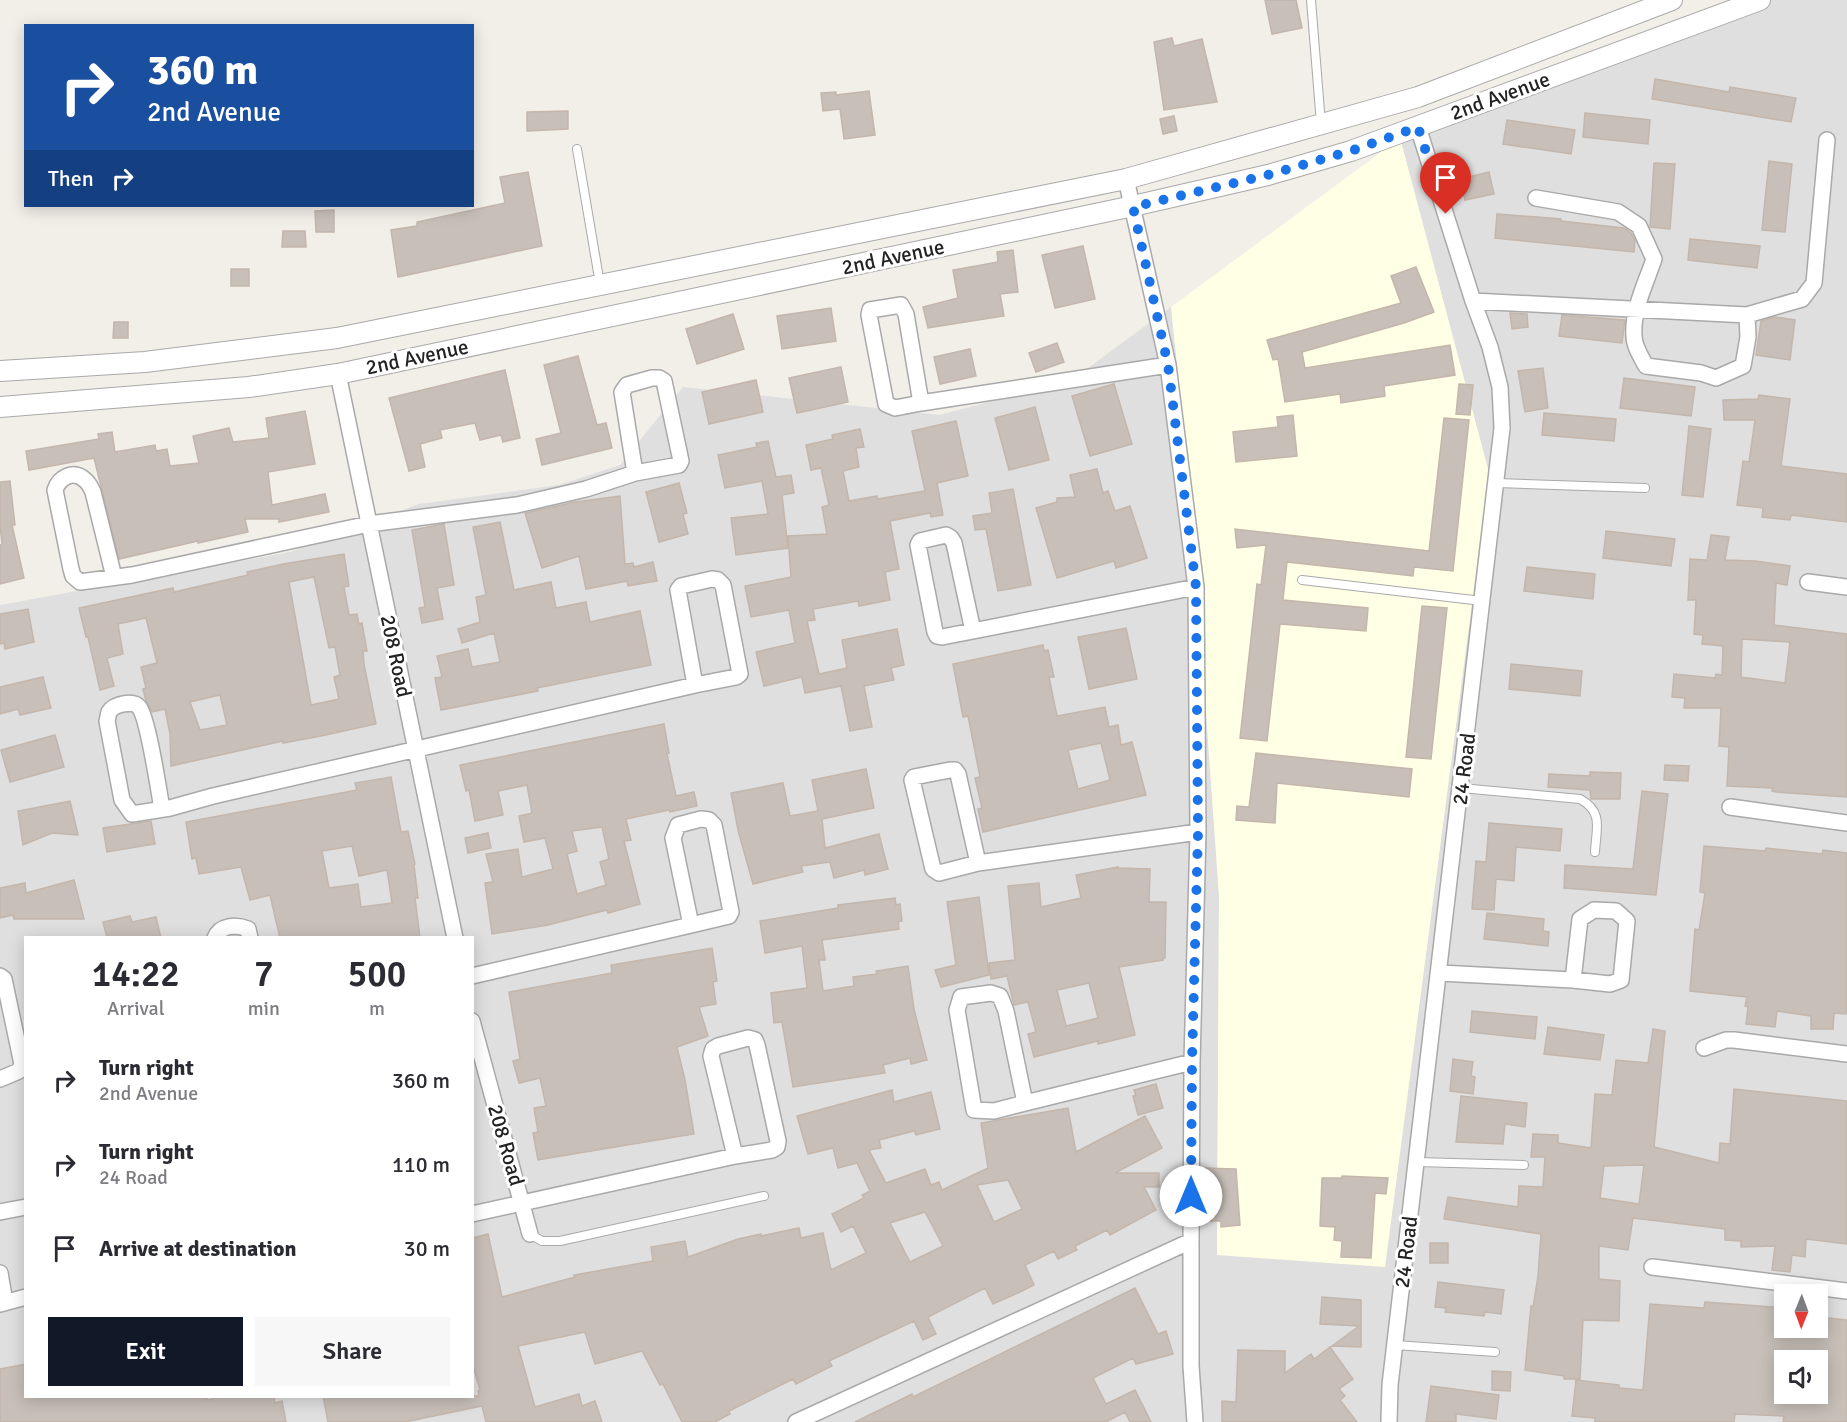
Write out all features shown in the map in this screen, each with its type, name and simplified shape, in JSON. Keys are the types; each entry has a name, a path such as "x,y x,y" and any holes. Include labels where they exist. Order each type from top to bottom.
{"street":[{"name":"2nd Avenue","path":"0,371 144,362 337,338 1126,179 1418,97 1672,0"},
{"name":"2nd Avenue","path":"0,407 249,387 338,374 1133,207 1268,175 1351,151 1760,0"},
{"name":"24 Road","path":"1389,1422 1390,1385 1502,428 1500,387 1491,347 1473,301 1418,127"},
{"path":"1473,301 1637,310 1727,312 1748,315 1802,299 1814,283 1827,140"},
{"path":"1126,179 1168,365 1196,587 1198,832 1192,1062 1191,1241 1191,1366 1194,1422"},
{"path":"1536,198 1618,212 1638,226 1654,259 1637,310 1634,337 1639,354 1646,366 1701,373 1716,378 1743,366 1748,337 1748,315"},
{"path":"921,403 904,309 901,305 870,310 868,315 886,404 895,408 1168,365"},
{"name":"208 Road","path":"338,374 455,936"},
{"path":"114,577 93,492 86,480 78,475 65,477 58,482 55,490 73,576 80,582 132,575 369,524 517,505 586,489 635,473 679,465 681,461 664,381 659,378 627,385 622,392 635,473"},
{"path":"973,631 954,543 946,535 920,541 918,549 935,632 942,638 1196,587"},
{"path":"162,809 155,764 143,715 138,706 131,703 114,707 109,712 107,722 122,800 132,814 162,809 736,677 740,674 723,585 718,580 712,579 681,586 678,590 677,595 695,685"},
{"path":"1808,582 1847,587"},
{"path":"978,863 958,774 955,770 914,777 912,784 933,869 939,873 978,863 1198,832"},
{"path":"1730,807 1847,823"},
{"path":"474,976 691,925 729,916 731,912 714,825 709,820 701,819 678,825 673,838 691,925"},
{"path":"1440,973 1610,984 1621,980 1627,921 1617,911 1594,910 1580,919 1574,980"},
{"path":"216,936 224,927 241,926 248,929 250,936"},
{"path":"0,976 4,979 22,1064 19,1071 0,1079"},
{"path":"1025,1102 1006,1011 1000,996 991,993 961,997 957,1010 974,1110 994,1111 1192,1062"},
{"name":"208 Road","path":"474,1028 530,1234"},
{"path":"474,1214 735,1156 772,1150 777,1147 778,1141 757,1045 755,1040 748,1038 718,1047 714,1049 711,1056 735,1156"},
{"path":"1704,1048 1726,1040 1734,1040 1847,1054"},
{"path":"0,1212 24,1207"},
{"path":"796,1422 1191,1241"},
{"path":"1652,1267 1847,1291"},
{"path":"0,1273 3,1303 24,1298"}],"lane":[{"path":"1311,0 1321,125"},
{"path":"577,148 600,284"},
{"path":"1497,483 1645,488"},
{"path":"1302,580 1483,601"},
{"path":"1461,788 1580,799 1592,805 1596,816 1595,852"},
{"path":"1417,1162 1524,1165"},
{"path":"530,1234 542,1241 560,1241 764,1196"},
{"path":"1395,1345 1495,1352"}],"shaded area":[{"path":"1757,0 1847,0 1847,1422 0,1422 0,605 290,552 419,504 559,485 620,465 683,387 940,415 1073,379 1171,307 1190,486 1219,895 1217,1254 1385,1266 1489,473 1400,138"},
{"path":"1400,138 1489,473 1385,1267 1217,1255 1219,895 1190,486 1171,307"}],"building":[{"path":"1265,0 1296,0 1302,28 1272,34"},
{"path":"1172,38 1174,46 1202,39 1217,102 1164,110 1154,42"},
{"path":"1655,79 1729,92 1730,87 1796,98 1791,122 1652,99"},
{"path":"869,91 875,135 844,139 840,109 823,111 821,93 836,92 836,95"},
{"path":"568,111 568,129 527,131 527,112"},
{"path":"1585,113 1650,120 1648,144 1583,137"},
{"path":"1174,116 1177,131 1163,134 1160,119"},
{"path":"1507,120 1575,130 1571,154 1503,144"},
{"path":"1769,161 1792,164 1785,232 1762,230"},
{"path":"1654,163 1675,164 1670,229 1650,227"},
{"path":"528,172 542,246 398,277 391,230 417,226 417,222 505,203 500,177"},
{"path":"1489,172 1494,194 1465,200 1460,179"},
{"path":"334,210 334,232 316,232 315,211"},
{"path":"1497,214 1561,219 1561,221 1624,228 1631,233 1635,241 1634,252 1495,238"},
{"path":"283,231 305,231 306,247 282,247"},
{"path":"1690,239 1760,246 1757,268 1688,260"},
{"path":"1083,246 1095,299 1055,308 1042,255"},
{"path":"1013,250 1018,292 1000,294 1004,316 928,328 923,307 958,298 953,270 998,262 997,252"},
{"path":"1416,267 1434,312 1404,323 1302,352 1305,368 1450,345 1455,375 1384,386 1385,396 1341,403 1340,394 1285,402 1278,359 1273,360 1267,340 1401,303 1391,276"},
{"path":"231,269 249,269 249,286 231,286"},
{"path":"831,308 836,341 782,349 777,316"},
{"path":"1510,313 1527,314 1528,327 1512,329"},
{"path":"733,314 744,349 697,364 686,329"},
{"path":"1562,315 1625,320 1622,343 1559,336"},
{"path":"1774,317 1795,320 1790,360 1756,355 1761,321"},
{"path":"114,322 128,322 128,338 113,338"},
{"path":"1057,343 1064,362 1036,372 1029,353"},
{"path":"970,349 976,376 940,384 934,357"},
{"path":"578,356 597,425 606,423 612,448 542,465 536,439 561,433 544,365"},
{"path":"841,367 848,402 797,413 789,378"},
{"path":"1543,368 1548,408 1525,412 1518,371"},
{"path":"505,370 520,438 503,442 501,435 480,440 475,423 440,430 442,438 420,444 425,467 409,471 389,398"},
{"path":"1624,378 1695,387 1691,416 1620,408"},
{"path":"756,380 763,412 709,424 702,392"},
{"path":"1114,384 1132,444 1090,456 1072,396"},
{"path":"1459,384 1473,385 1470,415 1456,414"},
{"path":"1759,395 1790,399 1781,466 1847,474 1847,522 1791,515 1790,520 1762,517 1763,508 1737,505 1743,461 1749,462 1755,420 1724,420 1723,400 1758,399"},
{"path":"1035,407 1049,460 1009,470 995,418"},
{"path":"305,411 315,464 268,472 272,505 325,494 329,512 279,522 279,519 245,519 248,532 198,543 198,541 119,559 94,458 29,470 26,451 99,439 98,434 112,432 115,452 155,445 156,451 167,449 170,466 199,463 193,436 229,428 233,442 269,438 266,418"},
{"path":"1544,413 1616,419 1614,441 1542,435"},
{"path":"1293,415 1297,456 1236,462 1233,432 1278,427 1277,417"},
{"path":"1444,418 1469,420 1453,571 1414,567 1413,576 1287,562 1283,600 1368,608 1366,631 1280,624 1267,741 1240,738 1257,584 1261,585 1266,545 1237,548 1235,529 1429,551"},
{"path":"956,421 968,476 937,483 943,515 931,517 930,513 890,521 899,569 885,572 890,600 859,606 858,601 813,609 815,620 807,621 819,674 847,668 842,640 897,629 904,665 891,668 894,680 864,686 872,727 850,731 841,686 805,693 802,677 764,686 756,652 795,643 789,610 751,617 745,586 791,577 788,536 827,534 822,507 829,505 821,468 811,470 806,445 833,439 832,435 860,429 864,447 856,448 859,467 843,471 849,501 877,496 877,499 925,491 912,431"},
{"path":"1689,426 1711,429 1703,497 1682,495"},
{"path":"768,441 776,477 791,475 794,493 782,495 788,548 736,555 731,518 768,514 762,481 725,488 718,455 757,447 756,443"},
{"path":"1097,469 1103,493 1108,491 1115,511 1130,506 1147,558 1116,568 1114,561 1057,578 1036,508 1057,502 1057,498 1075,497 1070,475"},
{"path":"10,481 15,525 12,525 24,578 0,584 0,545 2,544 0,482"},
{"path":"679,483 687,513 683,514 688,534 659,542 646,492"},
{"path":"1013,489 1031,585 998,591 986,529 975,530 973,516 992,513 989,493"},
{"path":"620,496 625,564 633,563 634,567 653,562 657,581 628,586 627,581 586,589 579,556 542,568 525,513 575,502"},
{"path":"500,522 514,590 551,582 556,608 586,602 590,622 640,611 651,665 441,710 435,678 442,677 437,656 468,649 472,667 500,662 494,633 462,643 458,629 480,622 476,597 486,595 473,527"},
{"path":"444,524 454,585 437,588 443,619 422,623 419,608 425,607 412,530"},
{"path":"1606,531 1675,539 1671,566 1603,558"},
{"path":"1711,535 1729,537 1725,560 1790,566 1787,585 1776,583 1774,625 1847,634 1847,797 1776,792 1772,791 1773,788 1727,786 1729,747 1719,746 1721,708 1684,708 1685,698 1672,697 1674,674 1715,678 1716,674 1722,675 1723,646 1702,644 1703,635 1694,634 1696,600 1688,600 1690,559 1707,560","holes":["1742,639 1790,642 1785,683 1741,677"]},
{"path":"344,554 349,586 344,587 349,615 357,614 359,624 362,623 367,651 363,651 364,664 376,724 283,743 283,741 171,766 170,734 165,709 152,712 143,689 146,688 141,667 157,663 146,618 118,624 123,654 107,658 114,686 100,690 79,608 173,588 174,592 248,575 247,572","holes":["314,577 329,648 335,647 340,675 334,677 339,699 311,705 289,582","220,695 227,725 200,730 190,702"]},
{"path":"1527,567 1595,574 1593,599 1524,591"},
{"path":"1422,606 1447,608 1431,759 1406,757"},
{"path":"28,609 34,642 5,649 4,643 0,644 0,614"},
{"path":"1126,628 1137,679 1089,689 1078,637"},
{"path":"1043,645 1044,651 1048,650 1054,677 1049,677 1057,716 1105,707 1109,727 1118,725 1121,745 1132,742 1146,795 983,832 978,809 982,808 975,778 980,777 968,716 963,717 953,664","holes":["1101,743 1110,780 1078,789 1068,750"]},
{"path":"1511,664 1582,671 1580,696 1509,689"},
{"path":"43,677 51,708 20,715 18,709 0,714 0,687"},
{"path":"664,724 669,753 667,754 676,796 694,792 697,806 626,819 631,840 624,841 640,904 608,913 607,910 548,925 492,934 485,883 493,882 486,854 518,849 522,877 553,869 545,838 524,842 519,816 532,813 527,785 498,791 503,815 475,821 469,790 466,791 460,765","holes":["602,827 609,859 600,862 606,885 577,894 567,854 577,851 572,831"]},
{"path":"55,735 64,767 10,782 1,750"},
{"path":"1256,753 1412,769 1409,797 1277,783 1275,823 1236,820 1237,806 1249,807"},
{"path":"1665,765 1689,766 1688,781 1664,780"},
{"path":"866,769 874,808 822,819 825,848 879,834 888,869 865,875 864,870 834,878 830,862 801,866 803,872 753,884 738,830 731,793 783,783 790,816 818,811 812,780"},
{"path":"1590,772 1621,773 1620,799 1591,799 1590,790 1548,787 1549,774 1590,776"},
{"path":"391,777 401,832 408,831 415,864 418,898 415,898 420,936 280,936 270,895 250,900 241,867 199,874 196,858 192,859 186,822 357,790 355,783","holes":["352,846 359,876 387,870 392,903 361,907 358,884 329,888 322,851"]},
{"path":"1642,791 1668,794 1656,895 1564,888 1565,865 1633,869"},
{"path":"70,801 78,835 52,833 23,845 18,811"},
{"path":"151,821 155,844 107,852 103,828"},
{"path":"1489,823 1562,829 1560,851 1516,847 1514,881 1496,879 1494,910 1472,909 1476,861 1486,862"},
{"path":"488,833 491,848 468,853 465,838"},
{"path":"1704,846 1765,851 1766,848 1822,854 1823,850 1847,853 1847,1002 1846,1014 1834,1013 1833,1029 1811,1029 1811,1016 1777,1011 1775,1027 1746,1024 1747,997 1690,991 1695,929 1699,930 1705,893 1700,892"},
{"path":"1118,867 1150,869 1149,902 1166,902 1165,958 1119,967 1135,1035 1098,1044 1098,1041 1034,1057 1028,1034 1036,1032 1028,1002 1014,1005 1007,976 991,979 989,963 1015,960 1008,886 1039,883 1041,907 1081,898 1076,875","holes":["1089,983 1098,1018 1066,1026 1057,990"]},
{"path":"74,880 84,919 14,919 13,915 0,918 0,888 25,883 26,893"},
{"path":"979,897 989,975 941,987 935,970 956,965 947,902"},
{"path":"895,898 896,905 900,904 902,921 898,922 899,929 822,940 825,960 819,960 823,991 854,986 853,977 908,966 914,1009 927,1060 911,1064 910,1058 883,1065 885,1073 793,1087 782,1022 774,1023 771,993 807,988 802,946 765,953 760,921 838,908 838,905"},
{"path":"1487,913 1544,919 1543,931 1549,932 1548,946 1484,939"},
{"path":"130,916 132,922 156,917 161,936 106,936 103,922"},
{"path":"712,948 717,981 713,982 716,1004 699,1007 708,1036 677,1047 694,1134 538,1160 533,1133 538,1132 534,1108 546,1106 540,1078 519,1083 513,1061 520,1059 509,992 612,973 611,965"},
{"path":"1472,1011 1537,1017 1535,1039 1470,1032"},
{"path":"1548,1027 1604,1035 1600,1060 1544,1054"},
{"path":"1653,1029 1665,1031 1654,1147 1719,1163 1720,1143 1730,1144 1734,1089 1847,1101 1847,1244 1806,1239 1805,1257 1792,1255 1790,1272 1772,1270 1775,1246 1741,1247 1741,1241 1725,1240 1725,1229 1633,1218 1628,1250 1599,1246 1599,1279 1620,1281 1619,1321 1583,1320 1580,1379 1564,1379 1564,1376 1525,1370 1531,1306 1533,1307 1538,1276 1541,1234 1444,1219 1448,1197 1518,1207 1519,1186 1543,1187 1545,1157 1531,1157 1533,1134 1558,1135 1558,1143 1591,1148 1595,1094 1612,1095 1616,1060 1648,1063","holes":["1644,1165 1639,1204 1600,1198 1604,1166"]},
{"path":"1453,1059 1473,1062 1471,1076 1475,1077 1473,1094 1450,1091"},
{"path":"1156,1084 1163,1108 1138,1115 1133,1096 1136,1096 1134,1090"},
{"path":"892,1090 894,1102 931,1092 940,1129 916,1135 914,1131 879,1140 881,1148 869,1150 886,1183 925,1169 931,1185 939,1182 942,1190 988,1168 981,1123 1068,1108 1076,1152 1145,1116 1162,1148 1115,1173 1159,1173 1159,1187 1144,1187 1156,1210 1110,1235 1107,1230 1075,1246 1077,1250 1058,1259 1054,1251 1025,1265 1034,1285 993,1304 985,1288 928,1317 936,1334 923,1340 914,1321 829,1361 832,1366 796,1384 793,1379 729,1411 730,1414 715,1422 682,1422 663,1384 660,1385 642,1351 595,1364 585,1332 518,1346 535,1407 579,1394 582,1406 595,1401 602,1422 486,1422 482,1406 405,1422 328,1422 323,1398 474,1398 474,1396 479,1396 478,1391 480,1390 474,1370 474,1238 488,1234 502,1297 575,1277 574,1275 653,1261 651,1247 685,1241 688,1257 738,1239 799,1228 801,1238 823,1233 831,1270 866,1253 853,1226 841,1232 832,1214 864,1198 862,1195 870,1191 857,1163 838,1168 833,1148 808,1154 797,1116","holes":["1008,1180 1022,1209 994,1222 977,1185","925,1212 943,1246 910,1262 890,1223"]},
{"path":"1461,1096 1527,1103 1525,1127 1505,1124 1503,1144 1456,1142"},
{"path":"1201,1168 1236,1169 1240,1225 1221,1227 1221,1221 1202,1221"},
{"path":"1342,1176 1388,1178 1386,1194 1375,1193 1371,1258 1341,1257 1342,1241 1334,1240 1335,1227 1320,1226 1322,1178 1342,1178"},
{"path":"1430,1243 1448,1243 1448,1263 1430,1263"},
{"path":"1438,1282 1504,1290 1501,1314 1485,1312 1484,1316 1445,1312 1446,1308 1435,1307"},
{"path":"1135,1288 1158,1334 1166,1331 1173,1354 1136,1364 1133,1358 1093,1378 1106,1404 1135,1390 1151,1422 1130,1422 1125,1412 1106,1422 855,1422 912,1394 913,1397"},
{"path":"1322,1297 1361,1300 1361,1347 1332,1346 1359,1326 1320,1324"},
{"path":"1705,1302 1774,1307 1774,1338 1828,1338 1828,1318 1847,1320 1847,1422 1783,1422 1784,1416 1735,1414 1734,1422 1595,1422 1595,1418 1572,1416 1576,1380 1643,1390 1650,1304 1704,1308"},
{"path":"1330,1347 1353,1379 1339,1389 1345,1396 1340,1400 1357,1422 1222,1422 1222,1401 1236,1402 1238,1350 1285,1351 1285,1373 1311,1354 1314,1359"},
{"path":"24,1364 24,1398 207,1398 207,1400 274,1398 275,1403 282,1401 286,1422 0,1422 0,1369"},
{"path":"1492,1371 1511,1372 1510,1391 1492,1390"},
{"path":"1431,1386 1499,1395 1496,1419 1456,1414 1456,1422 1426,1422"}],"route":[{"path":"1191,1196 1198,832 1196,587 1168,365 1133,207 1268,175 1351,151 1418,127 1446,214"}]}
